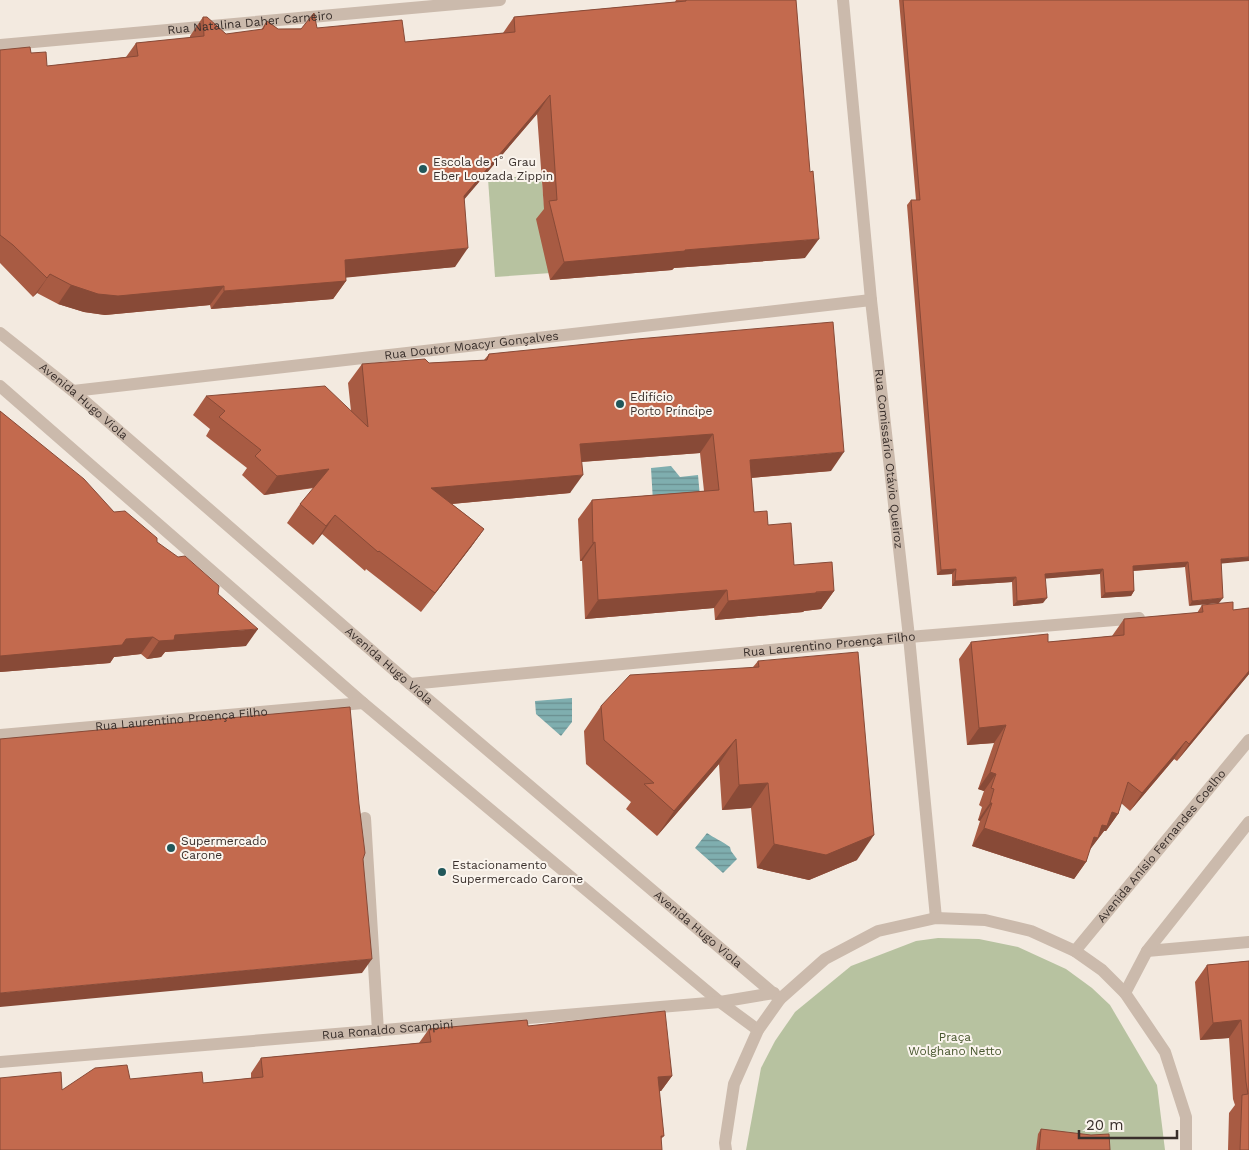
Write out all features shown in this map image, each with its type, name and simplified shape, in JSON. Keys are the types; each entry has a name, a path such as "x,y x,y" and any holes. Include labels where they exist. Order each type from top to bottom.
{"street":[{"name":"Rua Natalina Daher Carneiro","path":"0,45 500,0"},
{"name":"Rua Comissário Otávio Queiroz","path":"843,0 871,300 909,637 936,918"},
{"name":"Rua Doutor Moacyr Gonçalves","path":"73,391 871,300"},
{"name":"Avenida Hugo Viola","path":"0,333 73,391 410,684 777,996"},
{"path":"0,386 363,702 720,1002 758,1030"},
{"name":"Rua Laurentino Proença Filho","path":"410,684 909,637 1153,617"},
{"name":"Rua Laurentino Proença Filho","path":"0,735 363,702"},
{"name":"Avenida Anísio Fernandes Coelho","path":"1075,952 1249,740"},
{"path":"365,818 378,1030"},
{"path":"1125,993 1147,950 1249,822"},
{"path":"726,1150 725,1143 734,1084 758,1030 777,996 825,959 878,931 936,918 985,920 1031,931 1075,952 1102,970 1125,993 1165,1052 1186,1117 1186,1150"},
{"path":"1147,950 1249,942"},
{"name":"Rua Ronaldo Scampini","path":"0,1062 777,996"}],"green space":[{"path":"541,175 551,273 495,277 488,179"},
{"name":"Praça Wolghano Netto","path":"938,938 979,939 1018,947 1066,969 1092,988 1110,1005 1157,1085 1165,1150 746,1150 761,1068 775,1041 795,1012 851,966 916,941"}],"water":[{"path":"671,466 680,477 698,475 700,497 653,502 651,468"},
{"path":"572,698 572,722 561,736 536,714 535,701"},
{"path":"707,833 730,847 737,859 723,873 695,848"}],"building":[{"path":"686,0 796,0 810,172 813,171 819,239 564,262 549,201 557,200 550,95 464,196 468,248 345,260 346,281 224,291 224,286 118,296 98,294 71,285 50,274 47,278 0,235 0,50 30,47 31,53 46,52 47,66 138,56 136,43 204,36 203,17 207,17 226,34 263,29 267,21 278,29 301,29 314,13 317,28 402,20 405,42 515,32 514,17"},
{"path":"903,0 1249,0 1249,557 1221,559 1223,598 1192,601 1188,562 1133,566 1134,591 1105,593 1103,569 1045,574 1047,598 1017,601 1016,577 955,581 956,569 941,570 911,200 920,200"},
{"path":"833,322 844,452 750,460 754,512 767,511 768,525 791,523 794,565 832,562 834,591 728,601 727,590 598,600 595,542 593,543 592,500 719,490 713,434 580,444 583,475 431,488 484,529 435,593 378,552 335,515 326,526 300,504 329,469 277,476 255,456 261,450 219,417 225,411 206,396 325,386 368,427 362,364 425,359 429,363 487,360 489,354"},
{"path":"0,411 84,479 114,512 125,511 157,538 157,542 178,557 185,556 219,586 218,594 258,629 175,635 174,640 159,641 153,637 126,639 122,645 0,656"},
{"path":"1233,602 1233,610 1249,608 1249,671 1189,744 1186,741 1142,793 1128,782 1118,814 1112,812 1107,826 1102,825 1098,838 1094,837 1086,862 984,828 992,803 990,803 994,789 991,788 996,774 990,772 1006,725 979,728 971,642 1048,634 1048,642 1124,635 1124,619 1203,612 1202,605"},
{"path":"858,652 874,835 826,855 774,844 768,783 739,785 736,739 674,811 644,784 654,783 604,740 601,706 630,675 759,667 758,661"},
{"name":"Supermercado Carone","path":"350,707 365,853 363,859 372,959 0,993 0,739"},
{"path":"1249,961 1249,1150 1240,1150 1242,1095 1248,1094 1241,1020 1213,1023 1207,965"},
{"path":"665,1011 672,1076 658,1077 664,1136 661,1136 662,1150 0,1150 0,1078 61,1072 62,1090 95,1068 127,1065 130,1079 202,1072 203,1083 263,1077 261,1058 431,1042 429,1029 527,1020 528,1026"},
{"path":"1041,1129 1091,1135 1109,1134 1110,1150 1039,1150"}],"place":[{"name":"Escola de 1˚ Grau Eber Louzada Zippin","path":"423,169"},
{"name":"Edifício Porto Príncipe","path":"620,404"},
{"name":"Supermercado Carone","path":"171,848"},
{"name":"Estacionamento Supermercado Carone","path":"442,872"}]}
